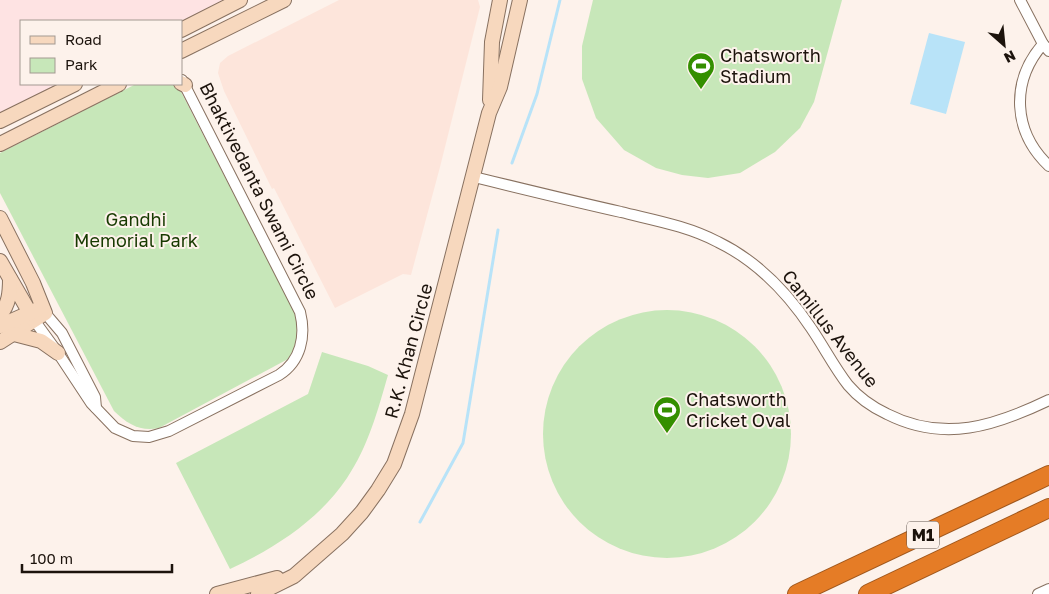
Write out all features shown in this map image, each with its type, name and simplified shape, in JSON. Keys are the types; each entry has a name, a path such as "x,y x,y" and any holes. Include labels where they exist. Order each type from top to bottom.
{"highway":[{"name":"M1","path":"797,594 1049,475"},
{"name":"M1","path":"868,594 1049,508"}],"street":[{"path":"182,29 240,0"},
{"path":"182,51 284,0"},
{"name":"R.K. Khan Circle","path":"489,113 492,42 500,0"},
{"name":"R.K. Khan Circle","path":"258,594 294,576 321,554 362,512 394,464 412,414 489,113 500,87 520,0"},
{"path":"1020,0 1046,47 1027,67 1019,106 1022,126 1029,144 1049,166"},
{"name":"Bhaktivedanta Swami Circle","path":"0,261 10,279 37,313 58,353 84,394 108,422 122,432 133,436 149,437 159,435 279,375 289,367 296,358 300,348 303,324 294,299 182,82"},
{"path":"0,121 73,85"},
{"path":"0,144 117,85"},
{"name":"Camillus Avenue","path":"474,177 670,224 718,242 739,254 772,279 798,308 832,363 862,400 897,419 916,426 936,429 970,429 1011,417 1049,400"},
{"name":"Bhaktivedanta Swami Circle","path":"0,218 33,283 37,313 62,333 95,397 96,408"},
{"path":"0,316 10,294 10,279"},
{"path":"0,326 37,313"},
{"path":"0,342 14,334 37,313"},
{"path":"14,334 41,341 58,353"},
{"name":"R.K. Khan Circle","path":"217,594 279,577 304,567"},
{"path":"1038,594 1049,589"}],"shaded area":[{"path":"0,0 239,0 182,29 182,20 20,20 20,85 71,85 0,120"},
{"path":"339,0 478,0 480,7 411,275 403,274 335,308 274,188 272,189 224,91 218,73 220,63 228,56"}],"green space":[{"name":"Chatsworth Stadium","path":"593,0 842,0 814,102 800,128 775,152 740,173 708,178 682,175 656,168 624,150 596,118 582,79 582,46"},
{"name":"Gandhi Memorial Park","path":"134,85 177,85 295,313 296,337 294,348 288,359 159,428 140,428 124,420 114,411 0,193 0,153"},
{"name":"Chatsworth Cricket Oval","path":"667,310 703,316 725,325 745,338 763,356 776,376 785,398 791,434 785,470 776,492 763,512 745,530 725,543 703,552 667,558 631,552 609,543 589,530 571,512 558,492 549,470 543,434 549,398 558,376 571,356 589,338 609,325 631,316"},
{"path":"322,352 368,366 388,375 367,441 347,478 336,493 310,520 263,552 230,569 176,463 308,394"}],"water":[{"path":"929,33 965,42 946,114 910,104"}],"waterway":[{"path":"512,163 537,94 560,0"},
{"path":"420,522 463,443 498,230"}],"place":[{"name":"Chatsworth Stadium","path":"701,90"},
{"name":"Chatsworth Cricket Oval","path":"667,434"}]}
